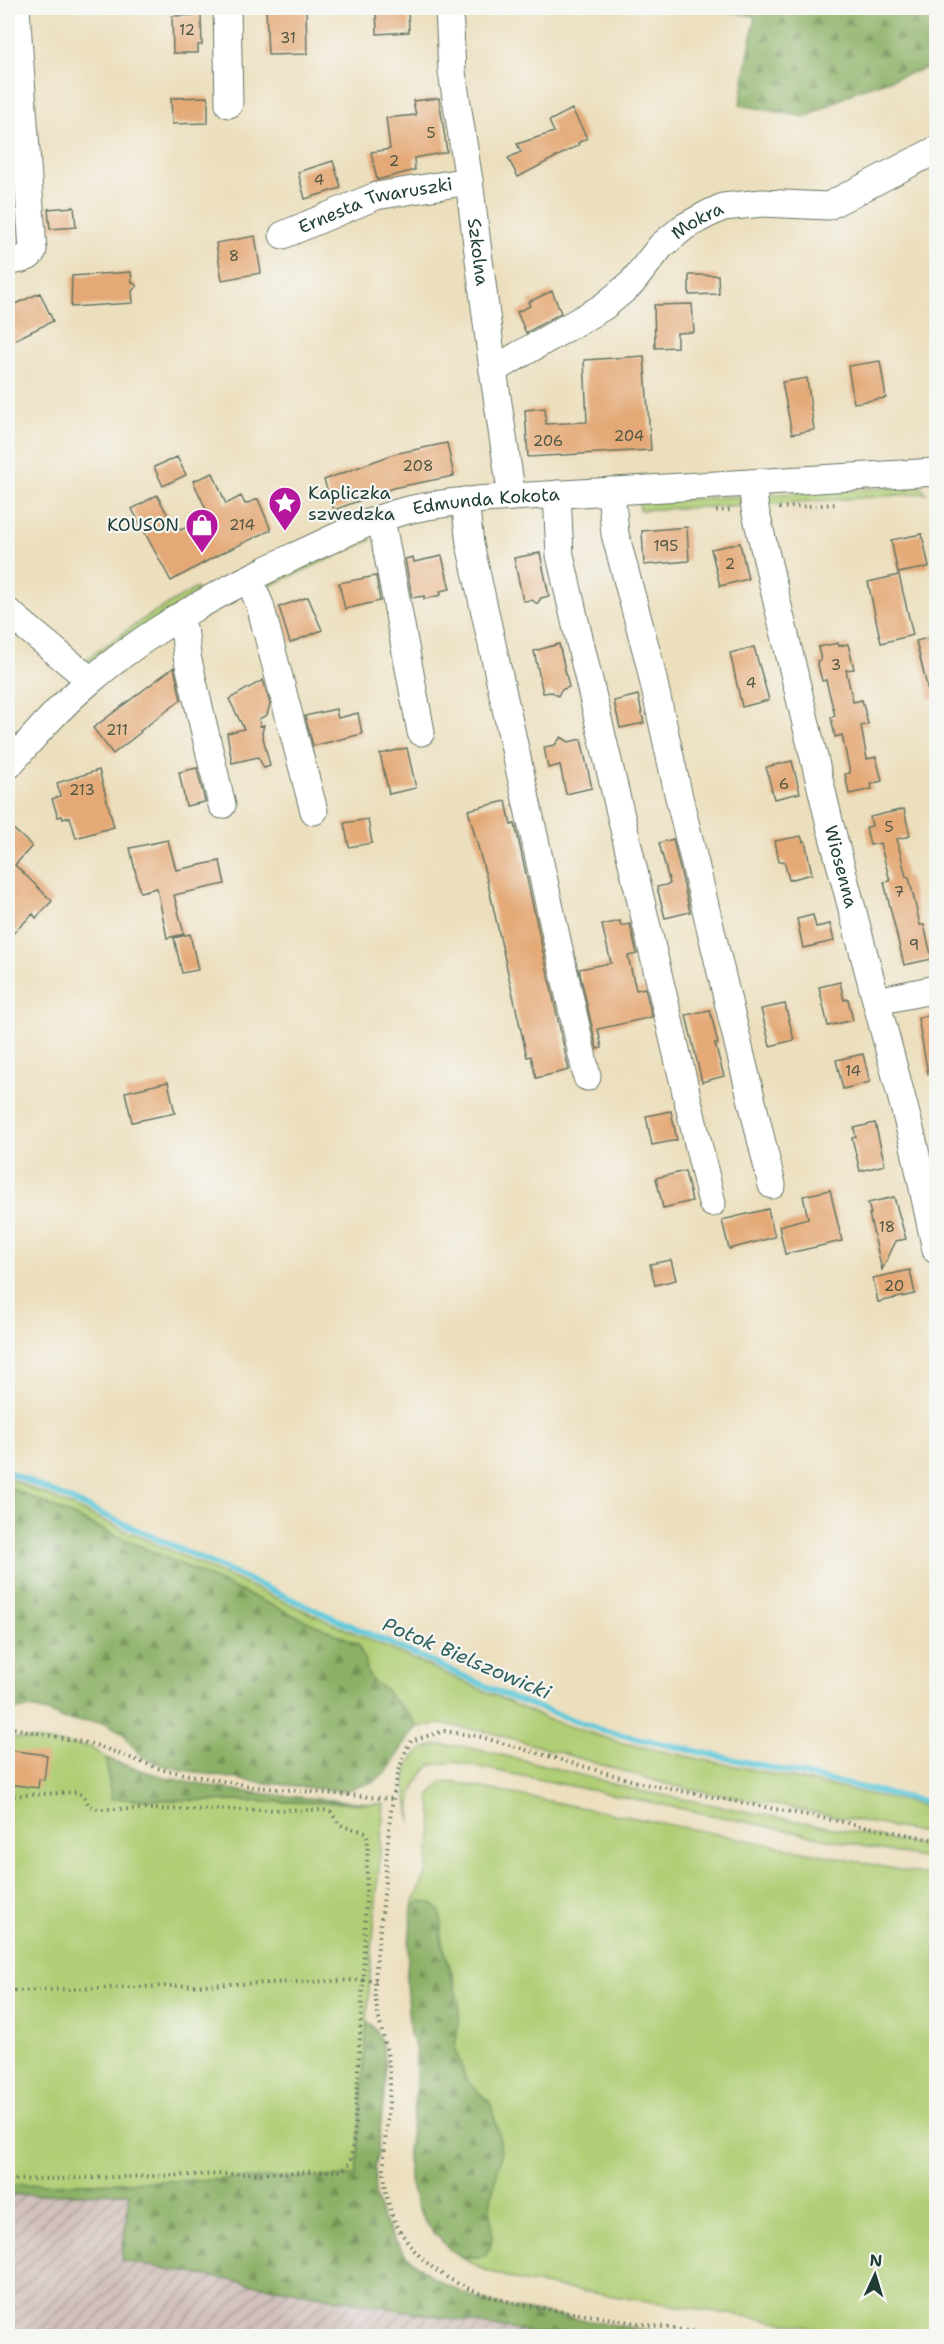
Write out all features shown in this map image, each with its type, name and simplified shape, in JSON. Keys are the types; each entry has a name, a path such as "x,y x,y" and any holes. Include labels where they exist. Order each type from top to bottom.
{"street":[{"path":"8,261 27,258 33,250 16,8"},
{"path":"227,8 229,104"},
{"name":"Szkolna","path":"449,8 452,72 512,497"},
{"name":"Mokra","path":"493,370 603,308 631,284 662,246 684,226 708,214 723,207 762,203 828,206 936,150"},
{"name":"Ernesta Twaruszki","path":"284,235 376,196 469,181"},
{"name":"Edmunda Kokota","path":"14,773 41,728 90,680 138,643 177,618 249,579 344,533 381,519 423,507 512,497 936,472"},
{"name":"Wiosenna","path":"752,483 755,509 830,825 914,1141 936,1250"},
{"path":"611,491 615,534 649,661 680,803 772,1185"},
{"path":"557,495 560,555 712,1203"},
{"path":"465,501 470,544 587,1077"},
{"path":"381,519 421,732"},
{"path":"249,579 260,605 314,811"},
{"path":"8,612 90,680"},
{"path":"177,618 185,635 187,656 222,805"},
{"path":"877,1001 936,989"}],"path":[{"path":"714,511 846,503"},
{"path":"8,795 14,773"},
{"path":"8,1727 96,1745 163,1770 256,1787 393,1799"},
{"path":"722,2337 502,2300 466,2286 436,2270 414,2249 393,2218 382,2162 390,2105 390,2069 387,2047 377,2010 376,1980 393,1799 403,1756 411,1741 444,1731 482,1737 645,1784 936,1840"},
{"path":"8,1796 77,1792 84,1796 89,1806 98,1809 324,1810 331,1812 339,1824 366,1832 368,1839 354,2140 350,2163 342,2171 8,2180"},
{"path":"8,1991 376,1980"}],"shaded area":[{"path":"130,2193 121,2261 539,2334 590,2331 623,2336 8,2336 8,2195"}],"green space":[{"path":"709,8 936,8 936,65 858,90 806,117 740,105 755,16"},
{"path":"920,486 926,493 761,505 760,495"},
{"path":"745,496 746,505 640,510 639,502"},
{"path":"369,535 371,540 265,588 263,585"},
{"path":"196,588 198,592 97,660 86,660 142,620"},
{"path":"8,1478 547,1719 618,1742 936,1808 936,1835 674,1786 489,1732 441,1724 417,1727 409,1714 368,1675 358,1644 8,1487"},
{"path":"8,1487 358,1644 368,1675 409,1714 417,1727 408,1737 387,1772 373,1782 343,1791 248,1781 168,1767 141,1756 123,1733 106,1723 66,1720 31,1708 8,1711"},
{"path":"8,1737 90,1747 106,1758 111,1799 384,1804 357,2176 8,2185"},
{"path":"436,1745 461,1746 636,1790 936,1848 936,1861 454,1762 431,1765 420,1778 413,1791 411,1823 406,1787 409,1765 423,1749"},
{"path":"106,1758 169,1778 202,1785 367,1803 111,1799"},
{"path":"442,1782 457,1783 936,1877 936,2336 836,2336 802,2325 523,2282 485,2270 462,2257 483,2257 490,2248 492,2236 490,2204 501,2154 499,2134 490,2103 466,2080 455,2049 455,1983 441,1938 442,1925 412,1907 427,1871 433,1819 429,1797"},
{"path":"421,1901 431,1903 440,1911 441,1938 459,2002 455,2049 466,2080 490,2103 499,2134 501,2154 490,2204 492,2236 490,2248 483,2257 462,2257 449,2249 425,2222 415,2201 410,2180 407,2159 416,2092 416,2050 410,2034 406,1983 412,1907"},
{"path":"367,2023 379,2035 384,2054 383,2104 376,2157 376,2198 389,2232 411,2260 447,2285 482,2300 539,2313 690,2336 623,2336 590,2331 539,2334 121,2261 130,2193 8,2195 8,2185 356,2176"}],"building":[{"path":"266,8 306,8 307,54 268,55"},
{"path":"376,8 408,8 409,32 377,34"},
{"path":"201,15 202,45 198,45 198,53 173,53 172,16"},
{"path":"208,97 208,123 172,124 171,98"},
{"path":"439,98 447,152 414,158 415,170 377,180 371,152 390,149 386,118 416,115 413,101"},
{"path":"572,109 587,138 578,143 579,145 518,177 508,158 521,152 517,144 554,132 549,121"},
{"path":"333,161 341,188 305,199 298,172"},
{"path":"74,207 76,227 50,229 48,209"},
{"path":"255,236 261,273 222,280 216,243"},
{"path":"131,272 132,282 137,286 132,291 133,303 71,307 72,276"},
{"path":"689,275 718,275 719,294 689,295"},
{"path":"552,291 561,313 526,333 517,312 530,306 528,302"},
{"path":"40,293 53,321 8,343 8,307"},
{"path":"692,304 694,332 677,333 677,347 655,348 654,305"},
{"path":"644,356 651,450 528,457 525,410 545,408 546,424 587,422 584,360"},
{"path":"880,361 886,398 854,403 848,366"},
{"path":"807,378 814,430 792,434 782,382"},
{"path":"447,443 454,476 393,488 334,510 324,480 394,454"},
{"path":"177,457 186,475 163,486 154,467"},
{"path":"213,473 226,504 241,496 245,504 258,499 271,530 218,555 171,581 132,509 157,495 171,521 181,530 209,516 193,481"},
{"path":"687,527 689,561 644,565 642,531"},
{"path":"922,534 929,567 898,573 891,540"},
{"path":"740,543 748,579 720,586 711,549"},
{"path":"540,553 549,596 541,598 537,604 532,600 523,601 514,558"},
{"path":"442,556 450,589 440,591 441,595 424,599 424,596 412,598 405,559 413,557 414,562"},
{"path":"899,575 913,635 881,643 868,582"},
{"path":"376,576 380,601 345,609 339,583"},
{"path":"308,597 322,630 290,643 279,607"},
{"path":"936,636 936,698 930,699 916,641"},
{"path":"838,643 839,646 848,644 854,669 846,670 853,702 862,700 868,724 861,726 867,759 876,757 882,781 871,784 872,789 849,794 845,774 850,773 842,735 835,737 831,717 835,716 826,680 822,681 817,661 821,660 818,647"},
{"path":"559,644 569,687 561,690 558,696 552,692 543,693 534,651"},
{"path":"754,647 769,700 742,707 730,653"},
{"path":"174,667 181,700 113,754 93,728"},
{"path":"263,680 270,704 267,715 259,719 260,726 264,725 262,733 270,766 264,768 258,757 232,763 227,733 244,729 229,699"},
{"path":"638,695 644,723 620,728 614,701"},
{"path":"336,709 338,718 358,713 362,734 313,746 305,716"},
{"path":"561,737 569,742 581,739 592,788 566,794 560,765 548,768 544,747 555,745"},
{"path":"407,748 416,788 389,794 380,754"},
{"path":"792,761 800,793 774,799 766,767"},
{"path":"197,768 205,802 186,806 179,772"},
{"path":"99,770 114,827 76,838 70,817 63,819 62,816 58,817 52,799 60,796 57,783"},
{"path":"506,801 511,825 515,824 569,1070 536,1078 531,1056 527,1057 487,880 468,810"},
{"path":"904,809 910,836 897,839 920,925 924,925 932,959 904,965 884,882 890,881 880,843 870,845 866,827 872,826 870,817"},
{"path":"368,819 372,843 349,847 344,823"},
{"path":"8,824 32,846 15,865 52,901 36,918 33,914 8,938"},
{"path":"801,836 803,842 805,841 812,874 789,880 784,861 779,862 775,841"},
{"path":"673,839 690,912 665,918 657,887 670,884 659,843"},
{"path":"168,840 176,870 220,861 225,884 174,895 184,934 167,938 157,888 140,892 130,848"},
{"path":"813,915 816,927 830,924 834,941 803,948 797,919"},
{"path":"620,921 621,926 630,924 637,954 628,956 636,990 645,988 652,1017 598,1029 602,1048 597,1049 579,969 611,963 602,925"},
{"path":"190,934 198,970 182,973 174,938"},
{"path":"840,982 844,1000 848,999 853,1020 828,1026 819,987"},
{"path":"785,1004 794,1040 770,1046 761,1009"},
{"path":"710,1010 718,1044 715,1044 724,1076 702,1082 686,1015"},
{"path":"936,1014 936,1073 928,1074 918,1018"},
{"path":"863,1054 870,1082 843,1089 836,1060"},
{"path":"168,1082 175,1113 132,1122 125,1092"},
{"path":"671,1111 677,1140 652,1145 646,1116"},
{"path":"875,1123 885,1165 860,1171 852,1138 856,1137 854,1128"},
{"path":"685,1171 692,1201 663,1208 656,1178"},
{"path":"830,1190 842,1241 785,1254 779,1226 808,1218 803,1196"},
{"path":"894,1197 906,1239 896,1241 882,1270 868,1203"},
{"path":"768,1209 775,1237 729,1249 722,1220"},
{"path":"671,1260 676,1280 655,1285 650,1264"},
{"path":"910,1270 915,1294 878,1302 873,1278"},
{"path":"8,1750 47,1755 44,1780 39,1779 38,1788 8,1784"}],"waterway":[{"name":"Potok Bielszowicki","path":"8,1472 512,1698 604,1731 936,1804"}],"place":[{"name":"Kapliczka szwedzka","path":"285,532"},
{"name":"KOUSON","path":"202,554"}]}
